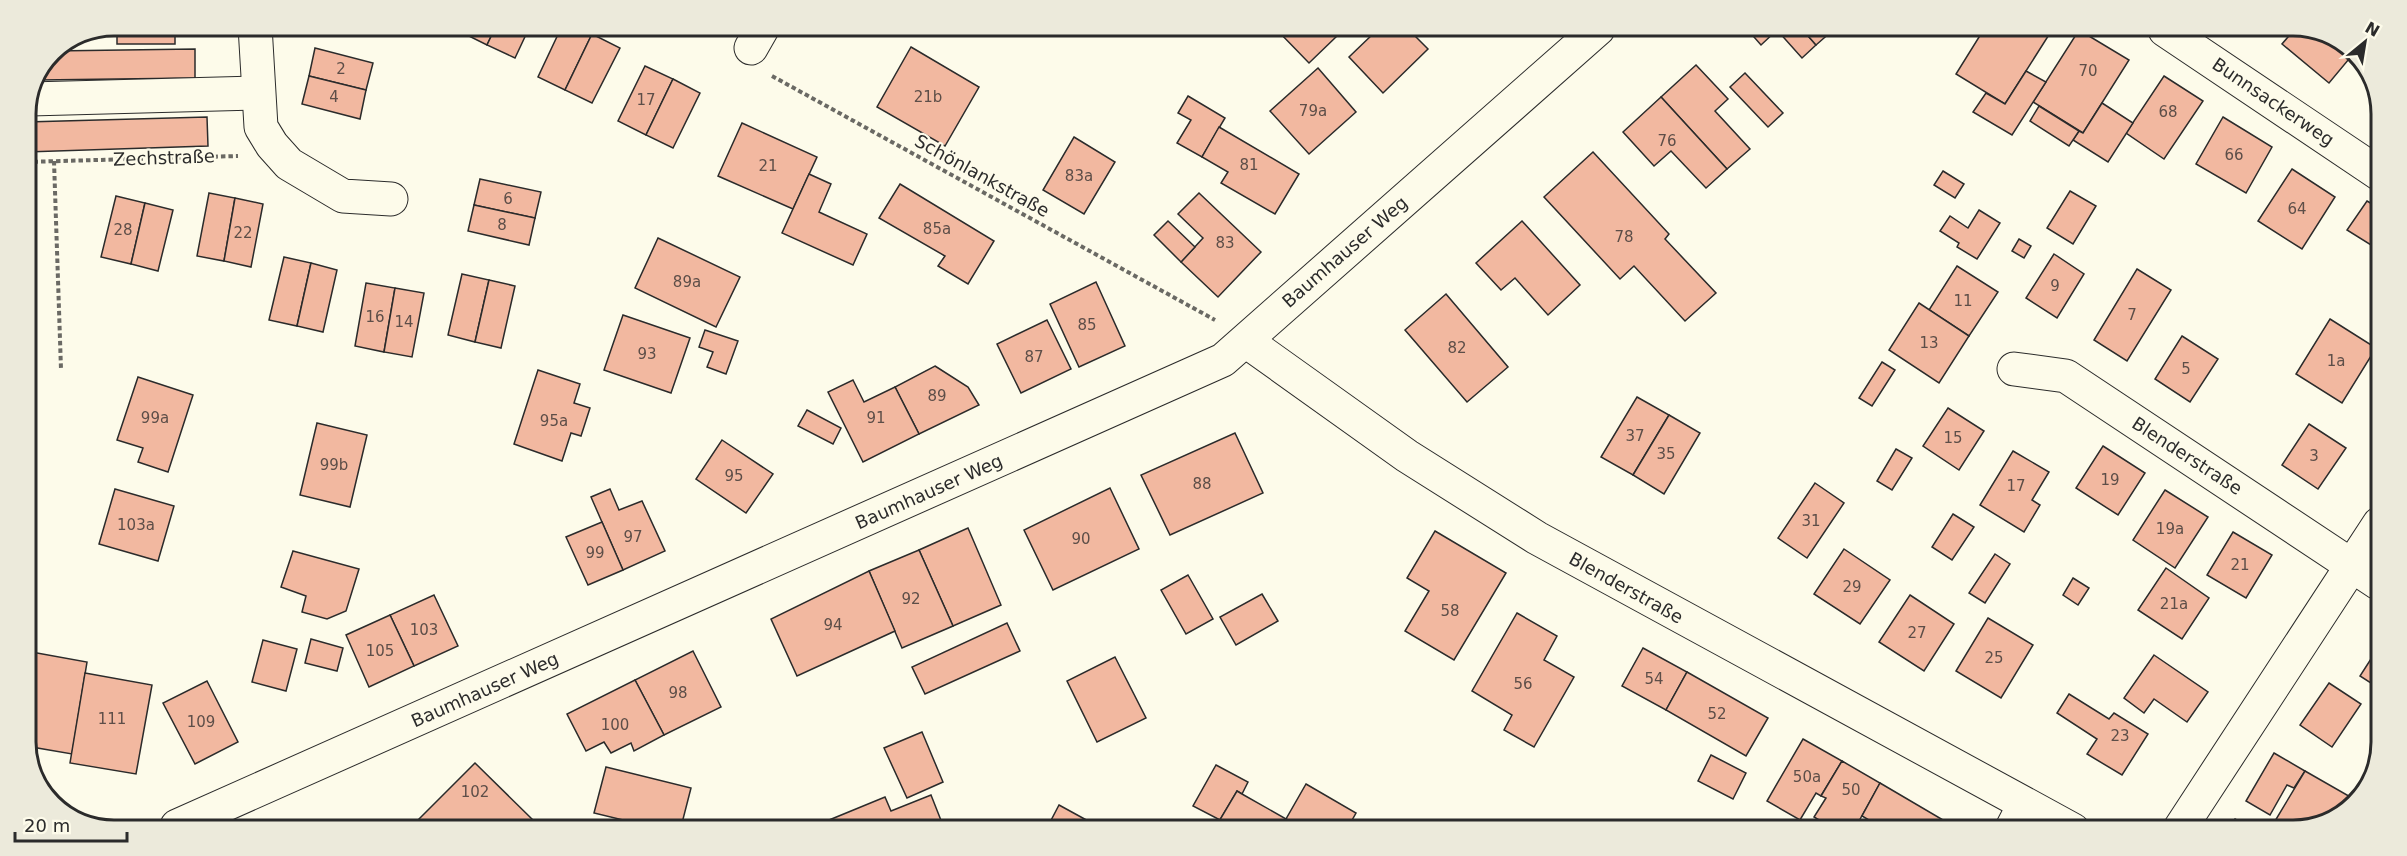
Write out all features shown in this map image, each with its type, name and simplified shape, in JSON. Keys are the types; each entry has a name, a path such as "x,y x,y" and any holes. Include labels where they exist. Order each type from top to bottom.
{"street":[{"path":"255,36 257,93 261,127 272,145 289,164 343,196 391,199"},
{"name":"Baumhauser Weg","path":"190,820 1223,360 1590,36"},
{"name":"Bunnsackerweg","path":"2174,36 2371,168"},
{"path":"38,99 257,93"},
{"name":"Blenderstraße","path":"1246,341 1407,456 1537,538 2017,817"},
{"name":"Blenderstraße","path":"2014,369 2066,376 2371,577"},
{"path":"2185,820 2371,535"}],"path":[{"name":"Schönlankstraße","path":"757,37 764,71 1207,315 1246,341"},
{"name":"Zechstraße","path":"36,162 243,156 272,145"},
{"path":"54,161 61,369"}],"building":[{"path":"117,36 175,36 175,44 117,44"},
{"path":"469,36 491,36 487,45"},
{"path":"491,36 525,36 515,58 487,45"},
{"path":"557,36 591,36 565,90 538,77"},
{"path":"591,36 596,36 620,48 592,103 565,90"},
{"path":"1283,36 1337,36 1309,63"},
{"path":"1371,36 1415,36 1428,49 1383,93 1349,57"},
{"path":"1753,36 1771,36 1761,45"},
{"path":"1782,36 1808,36 1816,45 1802,58"},
{"path":"1808,36 1826,36 1816,45"},
{"path":"1980,36 2048,36 2005,104 1956,74"},
{"path":"2075,36 2089,36 2129,60 2083,133 2033,102"},
{"path":"2289,36 2318,40 2335,49 2335,72 2338,72 2329,83 2282,44"},
{"path":"911,47 979,87 945,146 877,107"},
{"path":"315,48 373,63 366,90 309,76"},
{"path":"195,49 195,78 44,80 59,59 69,51"},
{"path":"1696,65 1728,99 1715,111 1750,149 1727,169 1661,97"},
{"path":"645,66 673,79 646,135 618,121"},
{"path":"1318,68 1356,112 1309,154 1270,111"},
{"path":"2026,71 2046,82 2012,135 1973,112 1986,93 2005,104"},
{"path":"1745,73 1783,113 1768,127 1730,87"},
{"path":"309,76 366,90 360,119 302,104"},
{"path":"2164,76 2203,101 2164,159 2126,133"},
{"path":"673,79 700,93 673,148 646,135"},
{"path":"1188,96 1225,118 1202,157 1177,143 1191,120 1178,113"},
{"path":"1661,97 1727,169 1706,188 1671,151 1654,166 1623,132"},
{"path":"2102,103 2133,123 2108,162 2073,140 2079,131 2083,133"},
{"path":"2039,106 2079,131 2069,146 2030,121"},
{"path":"207,117 208,146 36,152 36,122"},
{"path":"2223,117 2272,147 2246,193 2196,164"},
{"path":"742,123 817,157 793,209 718,176"},
{"path":"1219,127 1299,174 1275,214 1221,183 1228,172 1202,157"},
{"path":"1074,137 1115,162 1084,214 1043,190"},
{"path":"1593,152 1669,234 1665,239 1716,293 1685,321 1634,266 1620,279 1544,197"},
{"path":"2292,169 2335,197 2302,249 2258,221"},
{"path":"1943,171 1964,184 1955,198 1934,185"},
{"path":"809,174 831,184 819,212 867,234 853,265 782,233"},
{"path":"480,179 541,192 535,218 474,205"},
{"path":"900,184 994,241 968,284 938,266 945,256 879,218"},
{"path":"2070,191 2096,206 2073,244 2047,228"},
{"path":"209,193 235,198 224,261 197,256"},
{"path":"1199,193 1261,252 1218,297 1181,262 1203,238 1178,214"},
{"path":"116,196 145,203 131,264 101,257"},
{"path":"235,198 263,204 251,267 224,261"},
{"path":"2367,201 2371,203 2371,245 2347,230"},
{"path":"145,203 173,210 158,271 131,264"},
{"path":"474,205 535,218 529,245 468,231"},
{"path":"1979,210 2000,223 1977,259 1957,247 1959,243 1940,231 1950,216 1968,228"},
{"path":"1168,221 1195,247 1181,262 1154,235"},
{"path":"1522,221 1580,285 1548,315 1515,278 1501,290 1476,263"},
{"path":"658,238 740,277 716,327 635,288"},
{"path":"2019,239 2031,246 2024,258 2012,251"},
{"path":"2054,254 2084,274 2057,318 2026,298"},
{"path":"284,257 311,263 297,326 269,320"},
{"path":"311,263 337,270 323,332 297,326"},
{"path":"1957,266 1998,292 1969,336 1929,310"},
{"path":"2137,269 2171,290 2127,361 2094,340"},
{"path":"462,274 489,280 475,342 448,335"},
{"path":"489,280 515,286 501,348 475,342"},
{"path":"1096,282 1125,346 1079,367 1050,304"},
{"path":"366,283 395,288 384,352 355,346"},
{"path":"395,288 424,293 412,357 384,352"},
{"path":"1446,294 1508,367 1467,402 1405,330"},
{"path":"1919,303 1969,336 1939,383 1889,350"},
{"path":"623,315 690,338 671,393 604,370"},
{"path":"2330,319 2371,345 2371,356 2342,403 2296,374"},
{"path":"1047,320 1071,369 1021,393 997,344"},
{"path":"705,330 738,341 726,374 707,367 713,352 699,347"},
{"path":"2182,336 2218,359 2190,402 2155,379"},
{"path":"1882,362 1895,370 1872,406 1859,398"},
{"path":"935,366 968,387 979,405 919,434 895,387"},
{"path":"538,370 580,384 574,403 590,408 581,436 571,433 562,461 514,444"},
{"path":"138,377 193,395 168,472 138,462 143,448 117,440"},
{"path":"853,380 864,402 895,387 919,434 863,462 828,392"},
{"path":"1637,397 1669,415 1633,475 1601,457"},
{"path":"1948,408 1984,431 1959,470 1923,446"},
{"path":"807,410 841,428 833,444 798,426"},
{"path":"1669,415 1700,433 1664,494 1633,475"},
{"path":"317,423 367,435 350,507 300,495"},
{"path":"2309,424 2346,448 2318,489 2282,465"},
{"path":"1235,433 1263,493 1170,535 1141,475"},
{"path":"722,440 773,474 746,513 696,479"},
{"path":"2103,446 2145,473 2118,515 2076,488"},
{"path":"1896,449 1912,458 1892,490 1877,481"},
{"path":"2013,451 2049,472 2032,500 2040,505 2024,532 1980,505"},
{"path":"1815,483 1844,503 1807,558 1778,538"},
{"path":"1110,488 1139,549 1053,590 1024,530"},
{"path":"115,489 174,506 158,561 99,544"},
{"path":"610,489 619,510 642,501 665,551 623,570 591,497"},
{"path":"2165,490 2208,517 2175,568 2133,540"},
{"path":"1953,514 1974,527 1952,560 1932,547"},
{"path":"602,522 623,570 588,585 566,537"},
{"path":"968,528 1001,605 953,626 919,550"},
{"path":"1435,531 1506,573 1454,660 1405,631 1429,591 1407,578"},
{"path":"2233,532 2272,555 2246,598 2207,575"},
{"path":"1844,549 1890,580 1860,624 1814,594"},
{"path":"919,550 953,626 902,648 869,571"},
{"path":"293,551 359,569 346,611 327,619 302,612 306,596 281,587"},
{"path":"1995,554 2010,564 1985,603 1969,593"},
{"path":"2166,568 2209,598 2182,639 2138,610"},
{"path":"869,571 895,631 797,676 771,619"},
{"path":"1188,575 1213,619 1186,634 1161,590"},
{"path":"2073,578 2089,588 2078,605 2063,595"},
{"path":"1262,594 1278,621 1236,645 1220,617"},
{"path":"434,595 458,646 414,666 390,615"},
{"path":"1910,595 1954,624 1924,671 1879,642"},
{"path":"1517,613 1557,636 1544,660 1574,677 1534,747 1504,730 1512,715 1472,691"},
{"path":"390,615 414,666 369,687 346,635"},
{"path":"1988,618 2033,645 2001,698 1956,671"},
{"path":"1007,623 1020,651 925,694 912,667"},
{"path":"311,639 343,648 337,671 305,663"},
{"path":"263,640 297,649 286,691 252,682"},
{"path":"1643,648 1687,672 1666,710 1622,686"},
{"path":"693,651 721,707 664,735 635,680"},
{"path":"36,653 87,662 72,754 36,748"},
{"path":"2154,655 2208,692 2187,722 2154,699 2144,713 2124,698"},
{"path":"1115,657 1146,718 1097,742 1067,681"},
{"path":"2371,659 2371,683 2360,676"},
{"path":"1687,672 1768,718 1746,756 1666,710"},
{"path":"85,673 152,685 136,774 70,763"},
{"path":"635,680 664,735 634,751 631,743 611,753 604,742 586,751 567,714"},
{"path":"207,681 238,742 195,764 163,703"},
{"path":"2329,683 2361,704 2332,747 2300,725"},
{"path":"2069,694 2109,719 2114,713 2148,734 2122,775 2087,754 2097,739 2057,713"},
{"path":"922,732 943,782 907,798 884,748"},
{"path":"1803,739 1842,761 1821,796 1816,793 1800,820 1767,801"},
{"path":"2274,753 2305,771 2294,788 2287,785 2270,815 2246,801"},
{"path":"1711,755 1746,773 1733,799 1698,781"},
{"path":"1842,761 1880,783 1860,820 1819,820 1814,817 1826,798 1821,796"},
{"path":"475,763 533,820 418,820"},
{"path":"1216,765 1248,782 1242,794 1237,791 1220,820 1193,806"},
{"path":"606,767 691,788 683,820 623,820 594,813"},
{"path":"2305,771 2349,796 2340,804 2318,816 2276,820"},
{"path":"1880,783 1943,820 1869,820 1862,816"},
{"path":"1306,784 1356,813 1352,820 1286,819"},
{"path":"1237,791 1288,820 1220,820"},
{"path":"931,795 941,820 829,820 885,797 891,811"},
{"path":"1059,805 1086,820 1051,820"}]}
